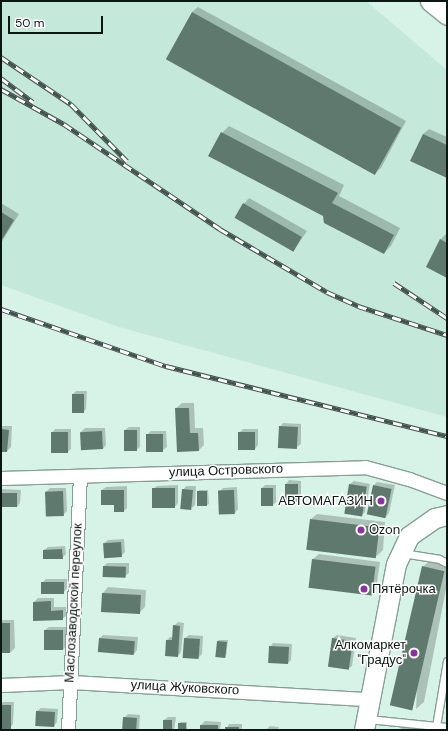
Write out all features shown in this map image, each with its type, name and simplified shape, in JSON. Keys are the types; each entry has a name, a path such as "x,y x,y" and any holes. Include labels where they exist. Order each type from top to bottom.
{"main road":[{"path":"430,1 447,15"},
{"path":"365,724 396,564 409,536 435,518 447,515"}],"street":[{"name":"улица Островского","path":"1,478 365,467 409,479 447,493"},
{"name":"Маслозаводской переулок","path":"68,730 80,476"},
{"name":"улица Жуковского","path":"1,685 71,682 369,698"}],"lane":[{"path":"401,553 439,559 447,563"},
{"path":"436,726 447,661"},
{"path":"365,724 447,727"}],"shaded area":[{"path":"1,1 366,1 447,70 447,417 119,327 1,285"}],"building":[{"path":"192,12 401,128 375,175 166,59"},
{"path":"221,132 338,193 332,203 394,235 384,254 324,223 323,216 208,156"},
{"path":"423,134 447,145 447,178 410,161"},
{"path":"243,203 302,237 293,252 234,218"},
{"path":"1,212 14,220 1,241"},
{"path":"440,239 447,243 447,278 426,267"},
{"path":"72,394 84,394 84,413 72,413"},
{"path":"175,408 189,408 190,433 198,433 199,451 177,452"},
{"path":"279,426 298,427 297,449 278,448"},
{"path":"1,429 9,430 7,452 1,452"},
{"path":"124,430 137,430 137,451 124,451"},
{"path":"102,431 103,449 81,450 80,432"},
{"path":"51,432 68,432 68,453 51,453"},
{"path":"238,432 255,432 255,450 238,450"},
{"path":"146,434 163,434 163,452 146,452"},
{"path":"285,484 298,484 298,502 285,502"},
{"path":"349,484 367,487 362,516 344,514"},
{"path":"373,485 392,489 385,518 367,514"},
{"path":"152,488 175,488 175,508 152,508"},
{"path":"261,488 273,488 273,506 261,506"},
{"path":"182,489 193,490 191,510 180,509"},
{"path":"101,490 124,490 124,512 114,512 114,505 101,505"},
{"path":"234,490 235,514 219,515 218,491"},
{"path":"63,491 64,516 46,517 45,492"},
{"path":"197,491 207,491 207,506 197,506"},
{"path":"1,493 17,493 17,507 1,507"},
{"path":"310,519 379,528 376,558 306,550"},
{"path":"121,542 122,557 104,558 103,543"},
{"path":"62,549 63,559 43,559 43,550"},
{"path":"312,559 376,567 372,596 308,588"},
{"path":"103,566 126,567 126,578 103,577"},
{"path":"422,566 444,571 412,711 390,705"},
{"path":"41,582 64,582 64,594 41,594"},
{"path":"102,593 141,595 140,614 101,612"},
{"path":"51,601 51,611 63,610 63,620 33,621 33,602"},
{"path":"1,623 10,623 10,653 1,653"},
{"path":"173,625 180,626 178,657 165,656 166,640 172,640"},
{"path":"44,630 63,630 63,650 44,650"},
{"path":"99,638 135,641 134,655 98,652"},
{"path":"184,638 200,639 199,659 183,658"},
{"path":"332,638 353,641 349,670 328,667"},
{"path":"217,641 227,642 225,658 215,657"},
{"path":"269,646 289,647 288,664 268,663"},
{"path":"1,705 11,705 11,729 1,729"},
{"path":"36,711 55,712 54,727 35,726"},
{"path":"123,717 137,718 136,730 122,730"},
{"path":"163,720 172,720 172,730 163,730"},
{"path":"178,723 186,723 186,730 178,730"},
{"path":"200,725 218,725 218,730 200,730"},
{"path":"225,727 239,727 239,730 225,730"}],"railway":[{"path":"1,57 71,104 127,161"},
{"path":"1,78 33,102"},
{"path":"1,89 64,124 220,229 327,292 358,306 447,335"},
{"path":"394,283 447,318"},
{"path":"1,309 166,366 447,436"}],"place":[{"name":"АВТОМАГАЗИН","path":"381,501"},
{"name":"Ozon","path":"361,530"},
{"name":"Пятёрочка","path":"364,589"},
{"name":"Алкомаркет \"Градус\"","path":"414,653"}]}
